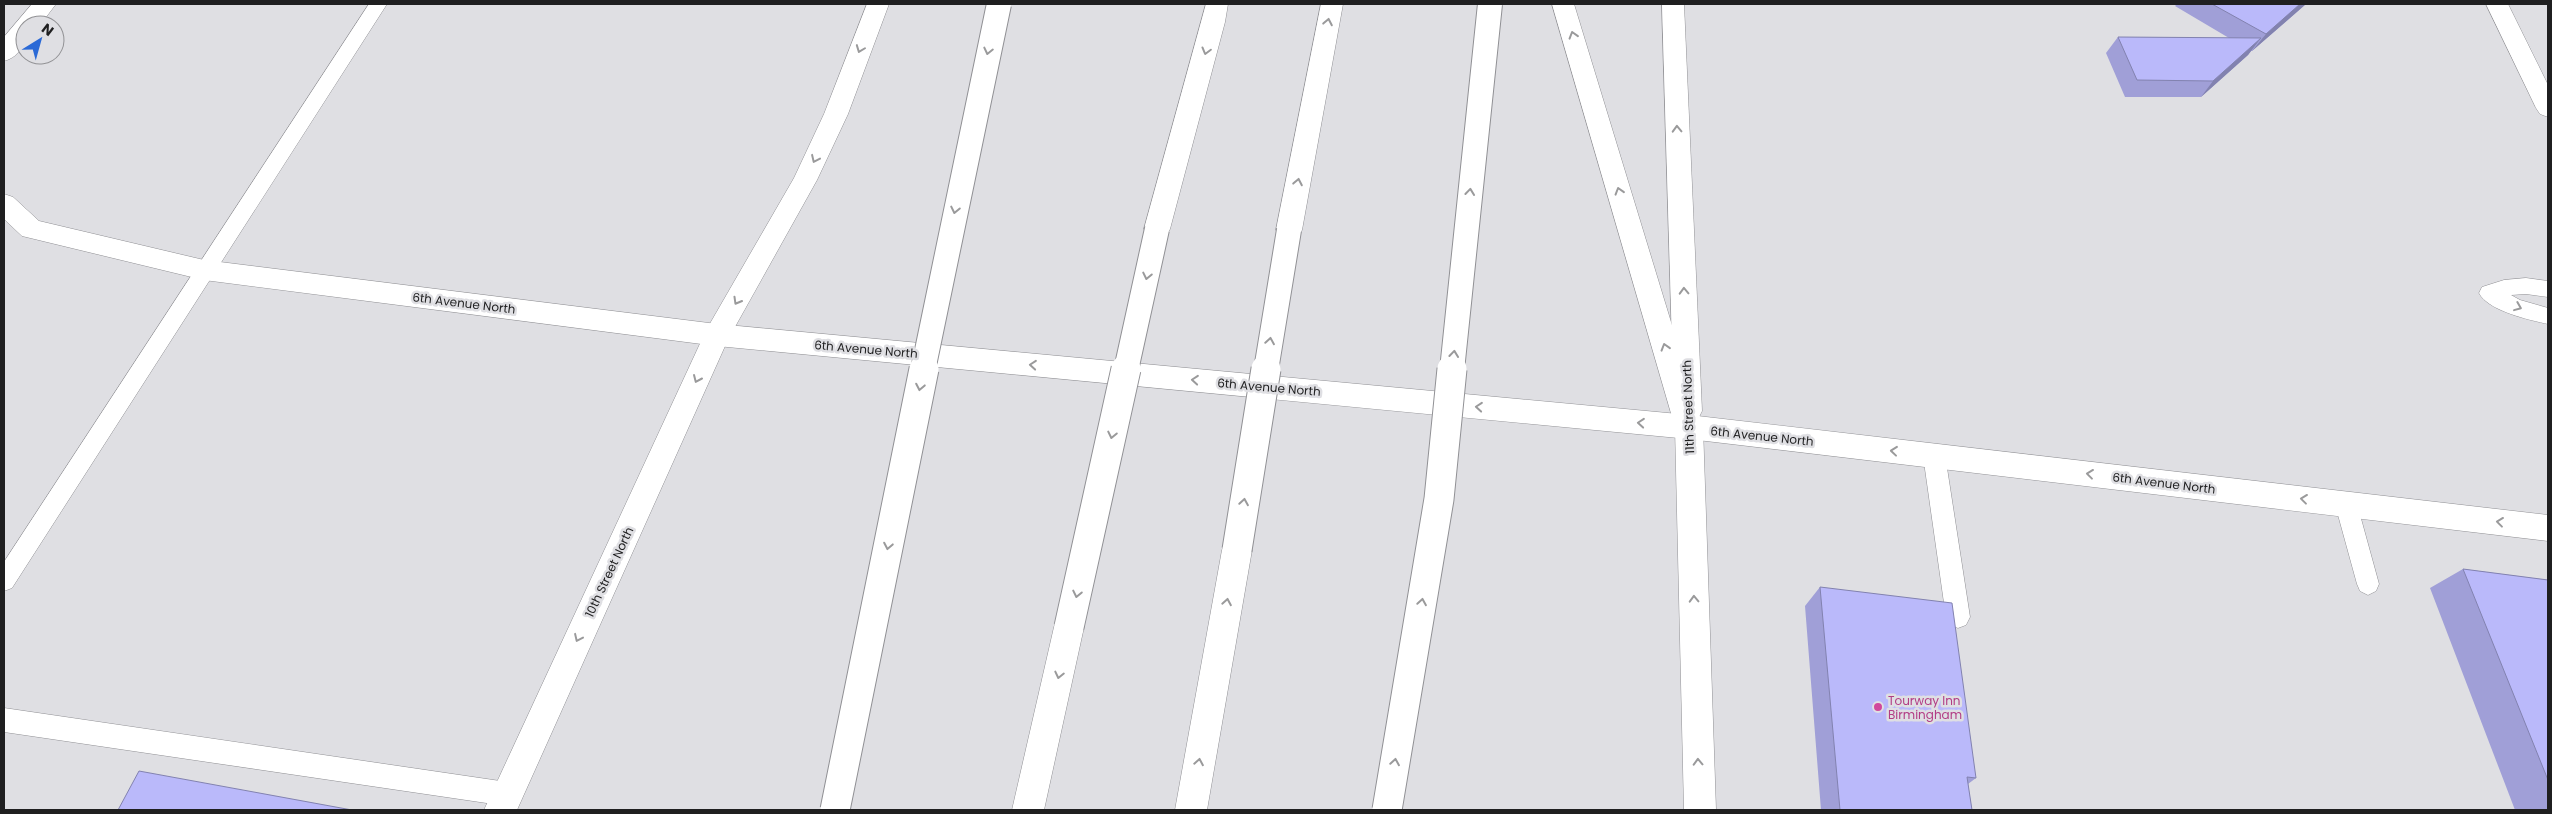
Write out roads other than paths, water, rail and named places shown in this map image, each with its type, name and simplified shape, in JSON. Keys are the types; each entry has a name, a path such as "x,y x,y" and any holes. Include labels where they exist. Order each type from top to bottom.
{"main road":[{"path":"36,15 45,4"},
{"name":"10th Street North","path":"504,802 717,335 805,180 836,114 878,4"},
{"path":"835,810 999,4"},
{"path":"1028,810 1157,229 1212,32 1218,4"},
{"path":"1191,810 1289,230 1332,4"},
{"path":"1387,810 1439,499 1490,4"},
{"path":"1563,4 1689,427"},
{"name":"11th Street North","path":"1673,4 1689,427 1700,810"},
{"path":"2498,4 2543,87 2548,108"},
{"path":"4,53 15,40"},
{"name":"6th Avenue North","path":"4,204 31,229 204,270 717,335 1689,427 2548,528"}],"lane":[{"path":"4,581 378,4"},
{"path":"2548,289 2512,286 2489,293 2515,307 2548,316"},
{"path":"1934,455 1958,617"},
{"path":"2346,504 2368,584"},
{"path":"4,720 504,802"}],"place":[{"name":"Tourway Inn Birmingham","path":"1878,707"}]}
